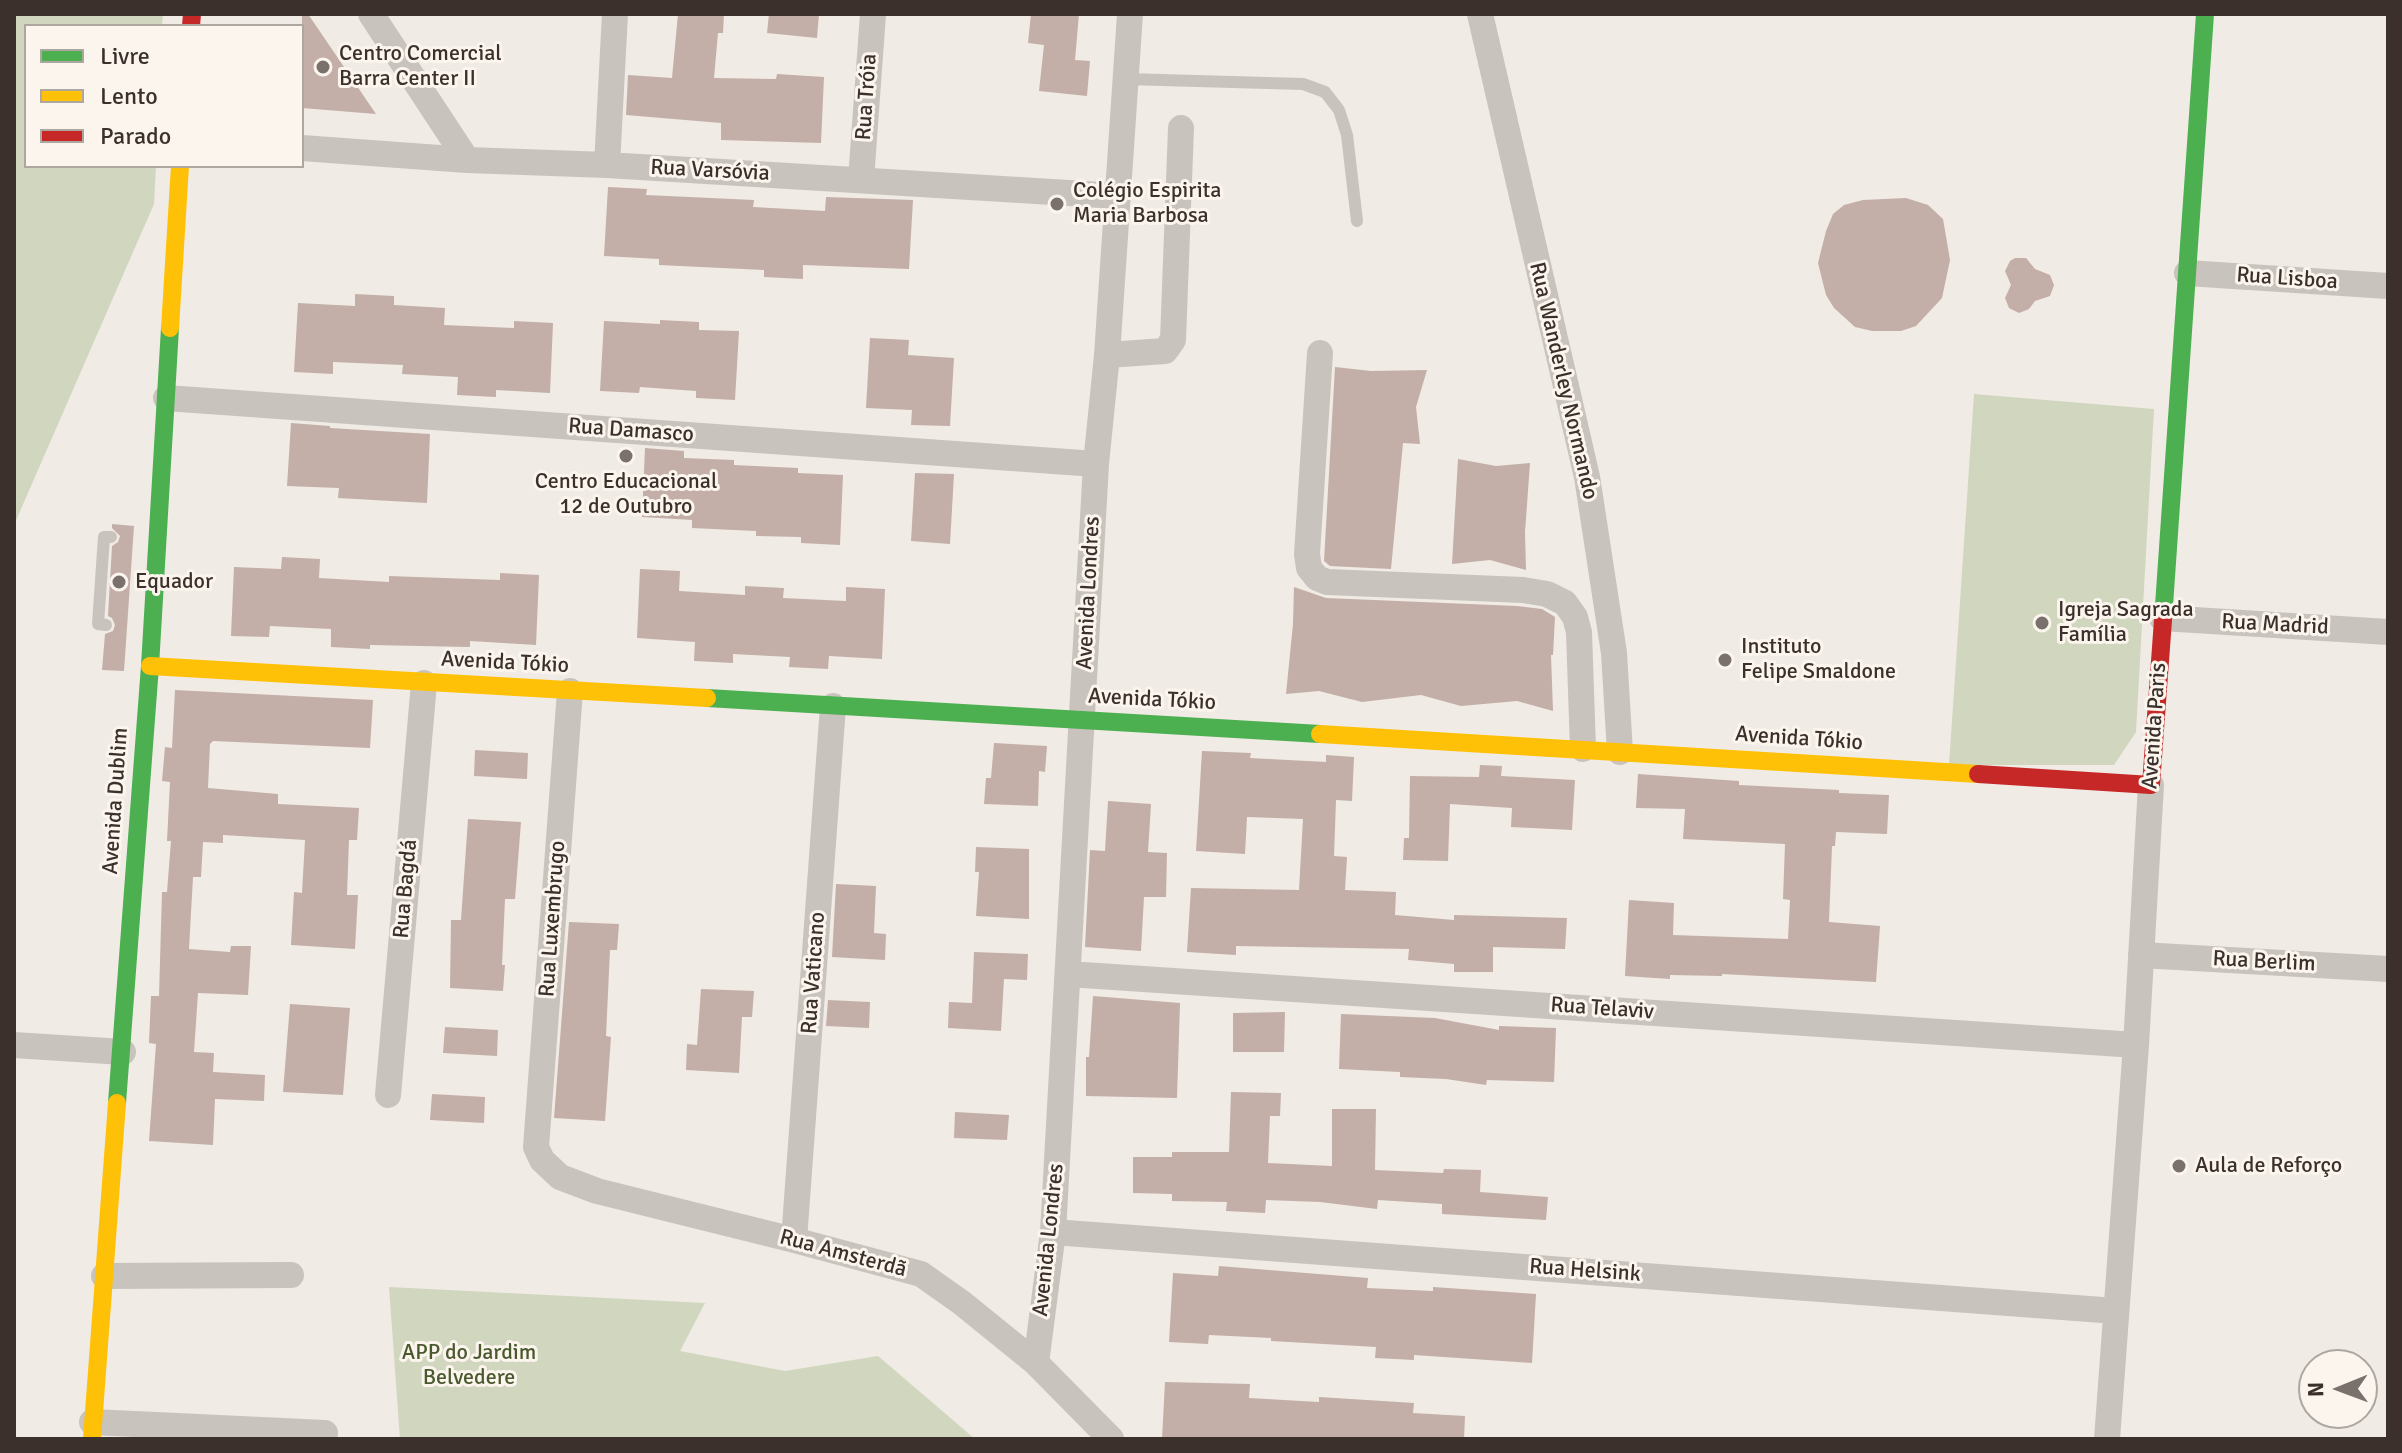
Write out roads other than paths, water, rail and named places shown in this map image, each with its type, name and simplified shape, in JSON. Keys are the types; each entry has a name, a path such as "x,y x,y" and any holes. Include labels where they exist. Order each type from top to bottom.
{"street":[{"path":"371,14 467,160"},
{"path":"607,165 615,14"},
{"name":"Rua Tróia","path":"861,180 873,14"},
{"name":"Avenida Londres","path":"1036,1363 1053,1232 1096,464 1107,355 1130,14"},
{"name":"Rua Wanderley Normando","path":"1480,14 1587,477 1614,653 1620,752"},
{"name":"Avenida Paris","path":"2107,1439 2205,14"},
{"path":"1107,355 1165,351 1173,340 1181,128"},
{"name":"Rua Varsóvia","path":"304,148 1118,196"},
{"name":"Avenida Dublim","path":"92,1430 150,666 146,628 151,540 166,398 180,168"},
{"name":"Rua Lisboa","path":"2187,273 2388,286"},
{"path":"1320,353 1307,554 1309,568 1317,578 1327,582 1523,590 1547,594 1565,603 1575,617 1579,632 1583,749"},
{"name":"Rua Damasco","path":"166,398 1096,464"},
{"name":"Rua Madrid","path":"2162,618 2388,632"},
{"name":"Avenida Tókio","path":"150,666 2151,785"},
{"name":"Rua Bagdá","path":"388,1095 424,683"},
{"name":"Rua Luxembrugo","path":"536,1147 570,691"},
{"name":"Rua Vaticano","path":"794,1240 833,706"},
{"name":"Rua Berlim","path":"2141,955 2388,969"},
{"name":"Rua Telaviv","path":"1068,974 2136,1045"},
{"path":"14,1045 123,1052"},
{"name":"Rua Amsterdã","path":"536,1147 542,1160 560,1177 597,1191 921,1274 1036,1363 1111,1439"},
{"name":"Rua Helsink","path":"1053,1232 2116,1311"},
{"path":"104,1276 291,1275"},
{"path":"92,1430 325,1433"}],"lane":[{"path":"1126,79 1303,84 1325,92 1339,110 1347,135 1357,221"},
{"path":"106,625 98,624 104,537 111,537"}],"place":[{"name":"Centro Comercial Barra Center II","path":"323,67"},
{"name":"Colégio Espirita Maria Barbosa","path":"1057,204"},
{"name":"Centro Educacional 12 de Outubro","path":"626,456"},
{"name":"Equador","path":"119,582"},
{"name":"Igreja Sagrada Família","path":"2042,623"},
{"name":"Instituto Felipe Smaldone","path":"1725,660"},
{"name":"Aula de Reforço","path":"2179,1166"}],"park label":[{"name":"APP do Jardim Belvedere","path":"469,1366"}]}
